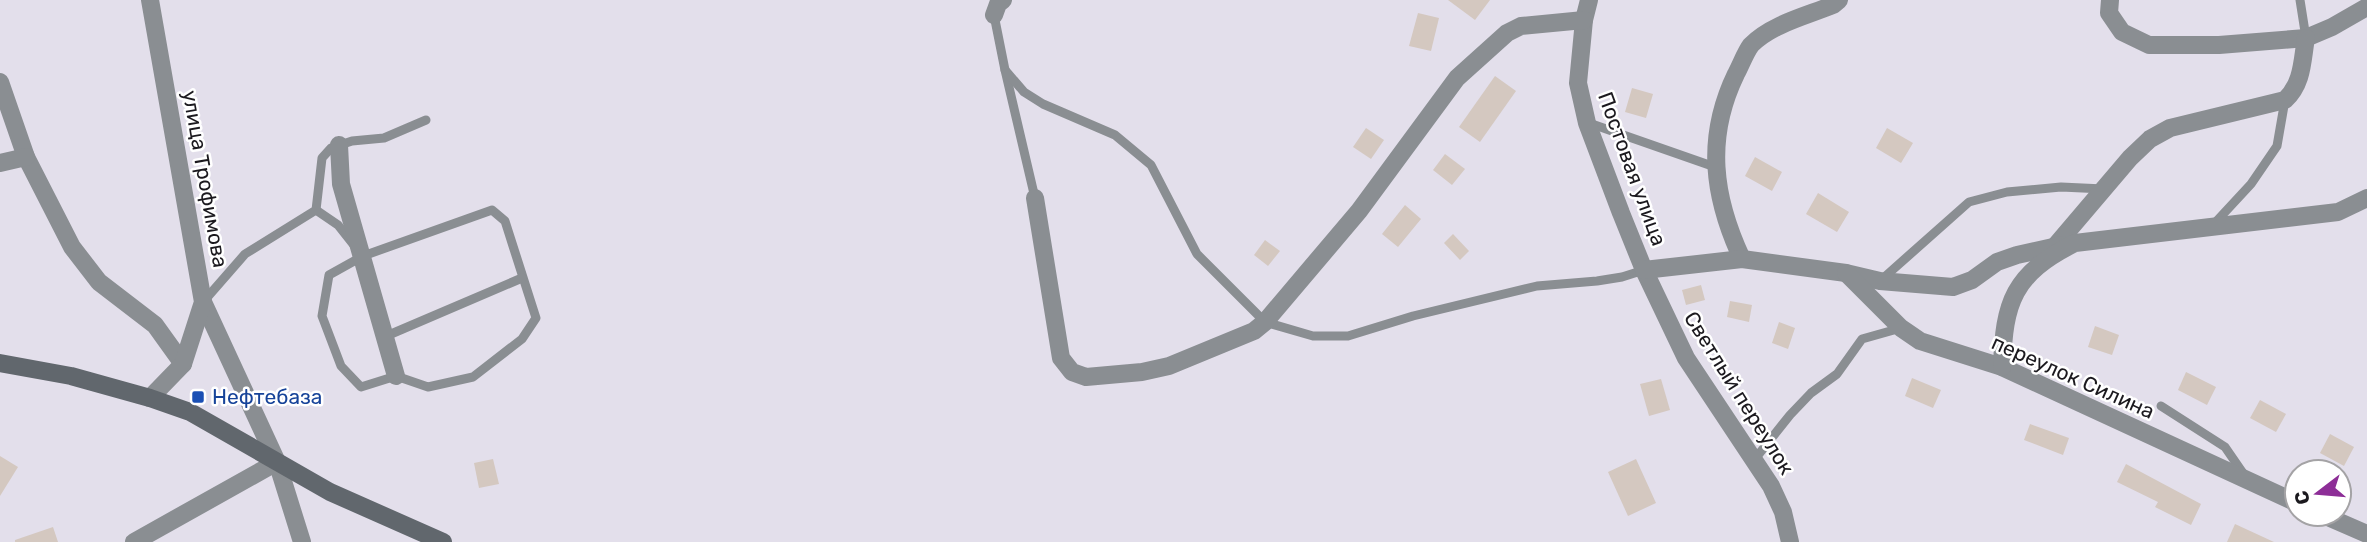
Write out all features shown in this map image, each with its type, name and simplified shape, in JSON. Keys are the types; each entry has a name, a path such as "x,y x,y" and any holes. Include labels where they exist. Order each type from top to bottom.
{"main road":[{"path":"0,363 71,376 190,412 330,492 419,537 443,542"}],"street":[{"name":"улица Трофимова","path":"150,0 203,302 183,364"},
{"name":"Постовая улица","path":"1589,0 1584,20 1578,83 1587,123 1644,270"},
{"path":"1742,260 1729,231 1715,167 1717,134 1730,87 1749,47 1777,27 1833,5 1839,0"},
{"path":"2110,0 2109,13 2122,32 2149,45 2219,45 2306,38 2367,7"},
{"path":"1035,198 1062,358 1072,372 1086,377 1142,372 1168,366 1254,331 1265,322 1359,211 1457,78 1507,33 1521,26 1584,20"},
{"path":"2002,367 2007,310 2017,288 2065,244 2130,158 2150,139 2170,128 2285,100 2300,80 2306,38"},
{"path":"0,82 26,157 72,247 99,282 155,325 183,364 150,398"},
{"path":"339,145 341,184 396,376"},
{"path":"0,163 26,157"},
{"path":"1644,270 1742,260 1846,273 1880,281 1953,287 1972,280 1997,262 2065,244 2338,212 2367,198"},
{"name":"Светлый переулок","path":"1644,270 1686,358 1771,486 1783,512 1790,542"},
{"name":"переулок Силина","path":"1846,273 1902,328 1920,341 2002,367 2283,497"},
{"path":"203,302 277,462 302,542"},
{"path":"134,542 277,462"}],"lane":[{"path":"2300,0 2306,38"},
{"path":"998,8 1005,70 1035,198"},
{"path":"1005,70 1024,92 1043,104 1115,135 1151,165 1197,254 1265,322 1313,336 1348,335 1537,286 1597,281 1644,270"},
{"path":"2211,228 2251,184 2277,146 2285,100"},
{"path":"316,210 322,158 331,148 352,141 384,138 426,120"},
{"path":"1587,123 1715,167"},
{"path":"1880,281 1969,202 2007,192 2061,187 2106,189"},
{"path":"492,209 505,221 536,318 522,339 473,377 428,387 396,376 361,387 341,366 322,316 329,275 363,256 492,209"},
{"path":"203,302 245,254 316,210"},
{"path":"316,210 338,225 363,256"},
{"path":"384,337 522,278"},
{"path":"1755,460 1790,415 1811,393 1837,374 1862,339 1902,328"},
{"path":"2161,406 2225,447 2250,483"}],"building":[{"path":"1448,0 1490,0 1475,20"},
{"path":"1418,13 1439,18 1431,51 1409,46"},
{"path":"1495,76 1516,91 1480,142 1459,127"},
{"path":"1632,88 1653,94 1646,118 1625,112"},
{"path":"1366,128 1384,140 1371,159 1353,147"},
{"path":"1887,128 1913,143 1901,163 1876,148"},
{"path":"1445,154 1465,169 1452,185 1433,170"},
{"path":"1755,157 1782,172 1772,191 1745,176"},
{"path":"1818,193 1849,212 1837,232 1806,214"},
{"path":"1405,205 1421,219 1398,247 1382,234"},
{"path":"1453,234 1469,251 1460,260 1444,243"},
{"path":"1265,240 1280,251 1268,266 1254,255"},
{"path":"1701,285 1705,300 1686,305 1682,290"},
{"path":"1730,301 1752,305 1749,322 1727,317"},
{"path":"1779,322 1795,328 1788,349 1772,343"},
{"path":"2095,326 2119,335 2112,355 2088,347"},
{"path":"2186,372 2216,387 2207,405 2178,390"},
{"path":"1912,378 1941,390 1933,408 1905,396"},
{"path":"1661,379 1670,410 1649,416 1640,384"},
{"path":"2260,400 2286,414 2276,432 2250,418"},
{"path":"2030,424 2069,438 2063,455 2024,440"},
{"path":"2330,434 2354,447 2348,458 2329,458 2320,453"},
{"path":"0,456 18,467 0,496"},
{"path":"493,459 499,484 479,488 474,463"},
{"path":"1636,459 1656,503 1628,516 1608,472"},
{"path":"2126,464 2201,504 2191,525 2155,507 2158,502 2117,482"},
{"path":"2235,524 2274,542 2227,542"},
{"path":"53,527 58,542 15,542 15,540"}],"place":[{"name":"Нефтебаза","path":"198,397"}]}
